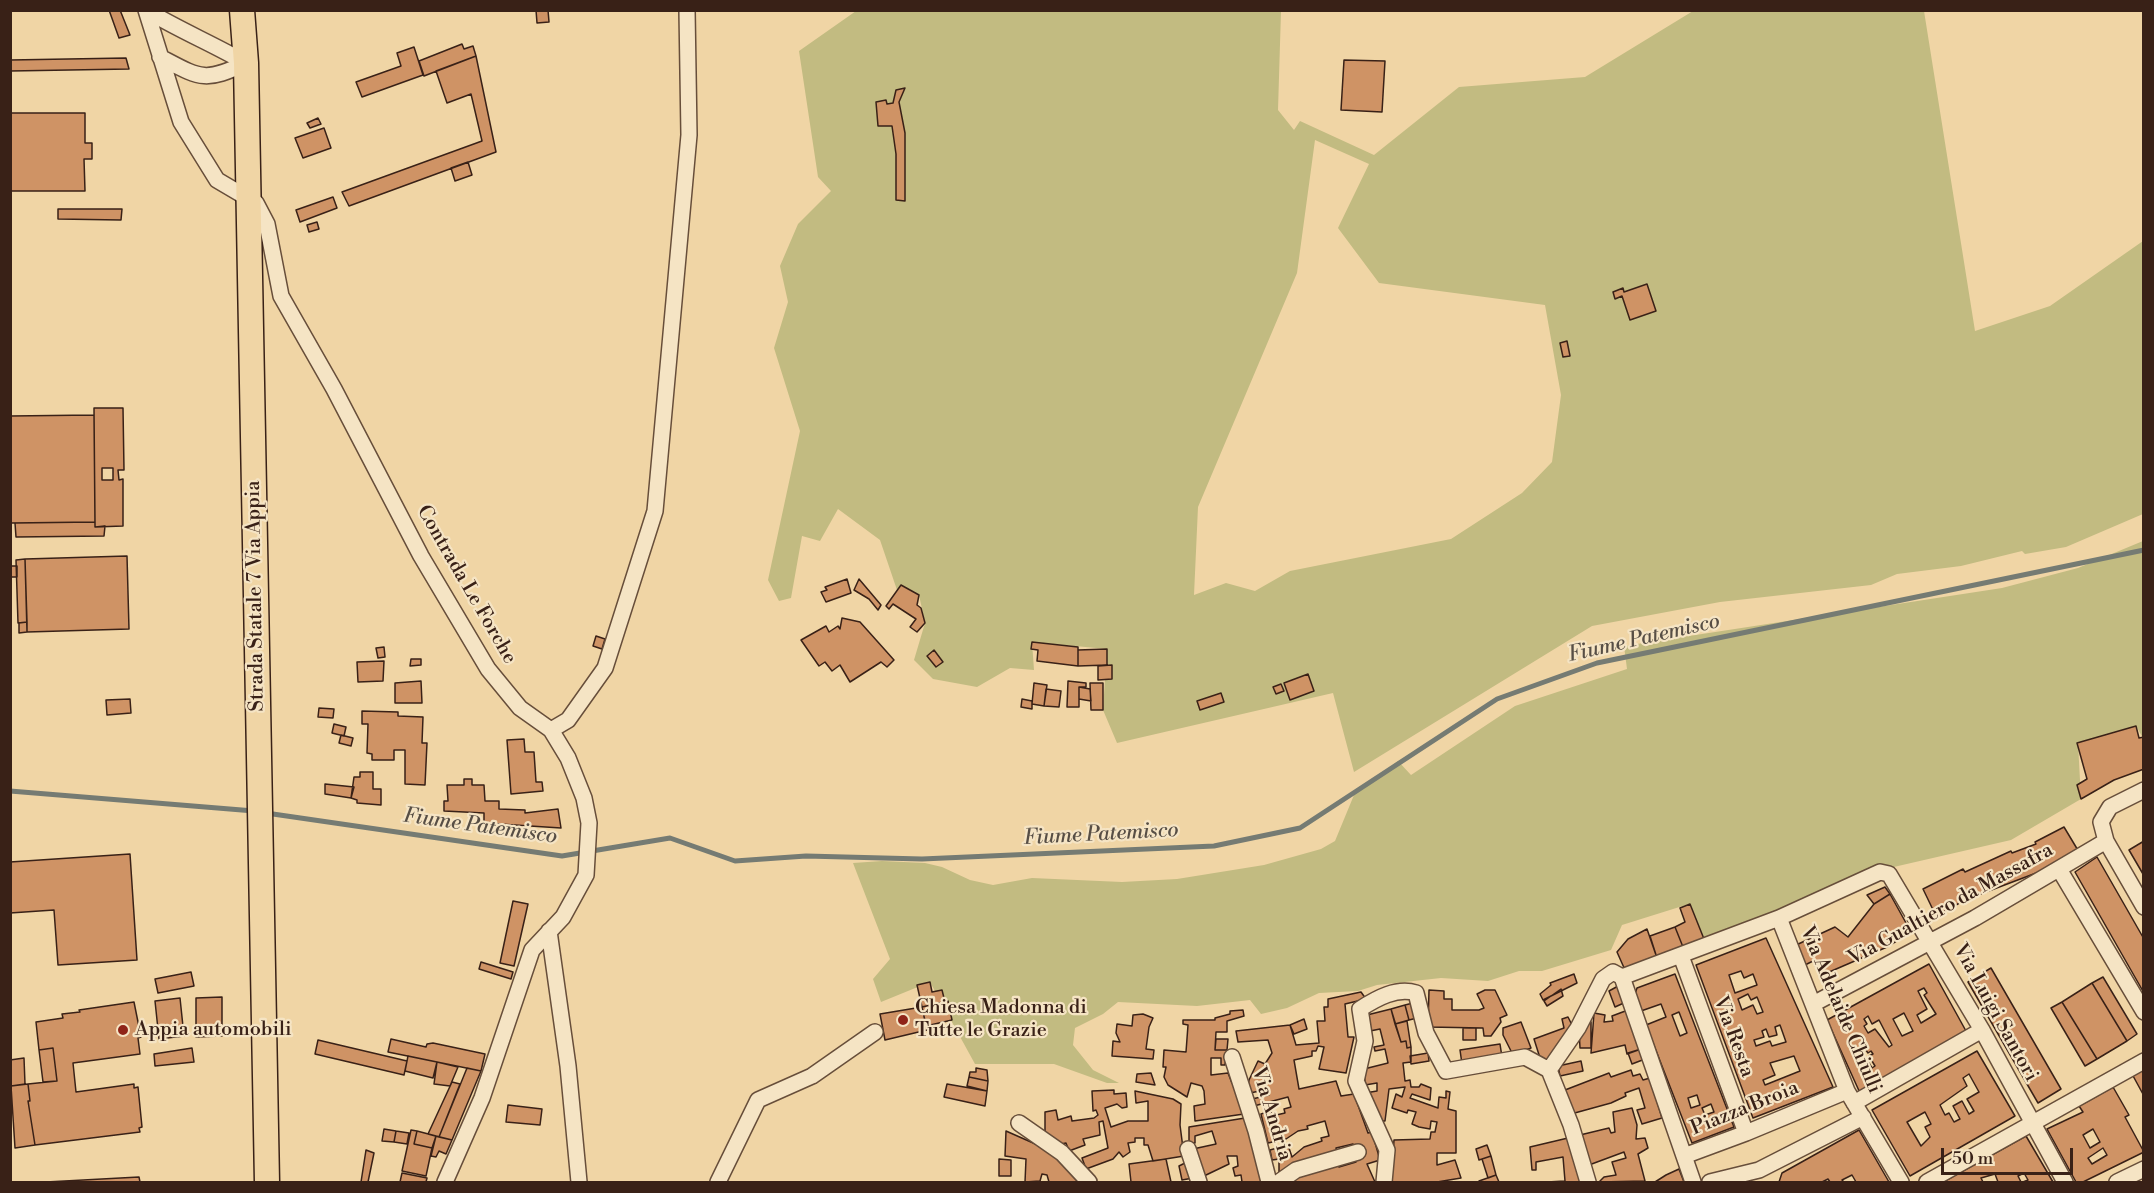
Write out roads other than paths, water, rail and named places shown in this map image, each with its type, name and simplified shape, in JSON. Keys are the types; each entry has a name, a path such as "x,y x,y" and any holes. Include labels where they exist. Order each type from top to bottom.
{"main road":[{"name":"Strada Statale 7 Via Appia","path":"242,10 246,63 267,1182"}],"street":[{"path":"146,10 182,122 217,180 248,196"},
{"path":"146,10 178,30 219,47 246,63"},
{"path":"551,730 568,720 605,668 655,511 689,135 687,10"},
{"path":"160,57 193,75 219,76 246,63"},
{"name":"Contrada Le Forche","path":"248,196 256,203 267,224 281,296 334,388 426,565 488,669 520,708 551,730 572,768 584,798 589,823 586,875 563,916 532,950 482,1098 445,1182"},
{"path":"2144,790 2110,807 2101,822 2106,841 2144,907"},
{"name":"Via Gualtiero da Massafra","path":"1815,1003 1931,941 2106,841"},
{"path":"2059,869 2144,1012"},
{"name":"Via Luigi Santori","path":"1779,918 1880,872 1889,874 1982,1030 2065,1182"},
{"path":"1622,977 1779,918"},
{"name":"Via Adelaide Chiulli","path":"1779,918 1851,1097 1901,1182"},
{"path":"549,931 568,1066 579,1182"},
{"name":"Via Resta","path":"1681,956 1746,1133"},
{"path":"1549,1070 1578,1028 1603,979 1613,972 1622,977 1684,1156"},
{"path":"1384,1182 1387,1150 1356,1081 1365,1041 1360,1009 1374,1000 1404,990 1416,993 1426,1033 1446,1071 1524,1057 1549,1070 1571,1125 1588,1182"},
{"name":"Piazza Broia","path":"1693,1182 1684,1156 1851,1097 1982,1030"},
{"path":"718,1182 758,1100 812,1076 875,1032"},
{"name":"Via Andria","path":"1232,1057 1245,1104 1256,1131 1269,1182"},
{"path":"1927,1182 2144,1061"},
{"path":"1710,1182 1763,1176 1863,1117"},
{"path":"1019,1123 1062,1153 1089,1182"},
{"path":"1188,1149 1199,1182"},
{"path":"1279,1182 1296,1170 1358,1152"},
{"path":"2117,1182 2144,1169"}],"waterway":[{"name":"Fiume Patemisco","path":"266,813 562,856 670,838 735,861 806,856 922,859 1214,846 1300,828 1497,699 1597,663 2144,550"},
{"name":"Fiume Patemisco","path":"10,791 254,811"}],"place":[{"name":"Chiesa Madonna di Tutte le Grazie","path":"903,1020"},
{"name":"Appia automobili","path":"123,1030"}]}
